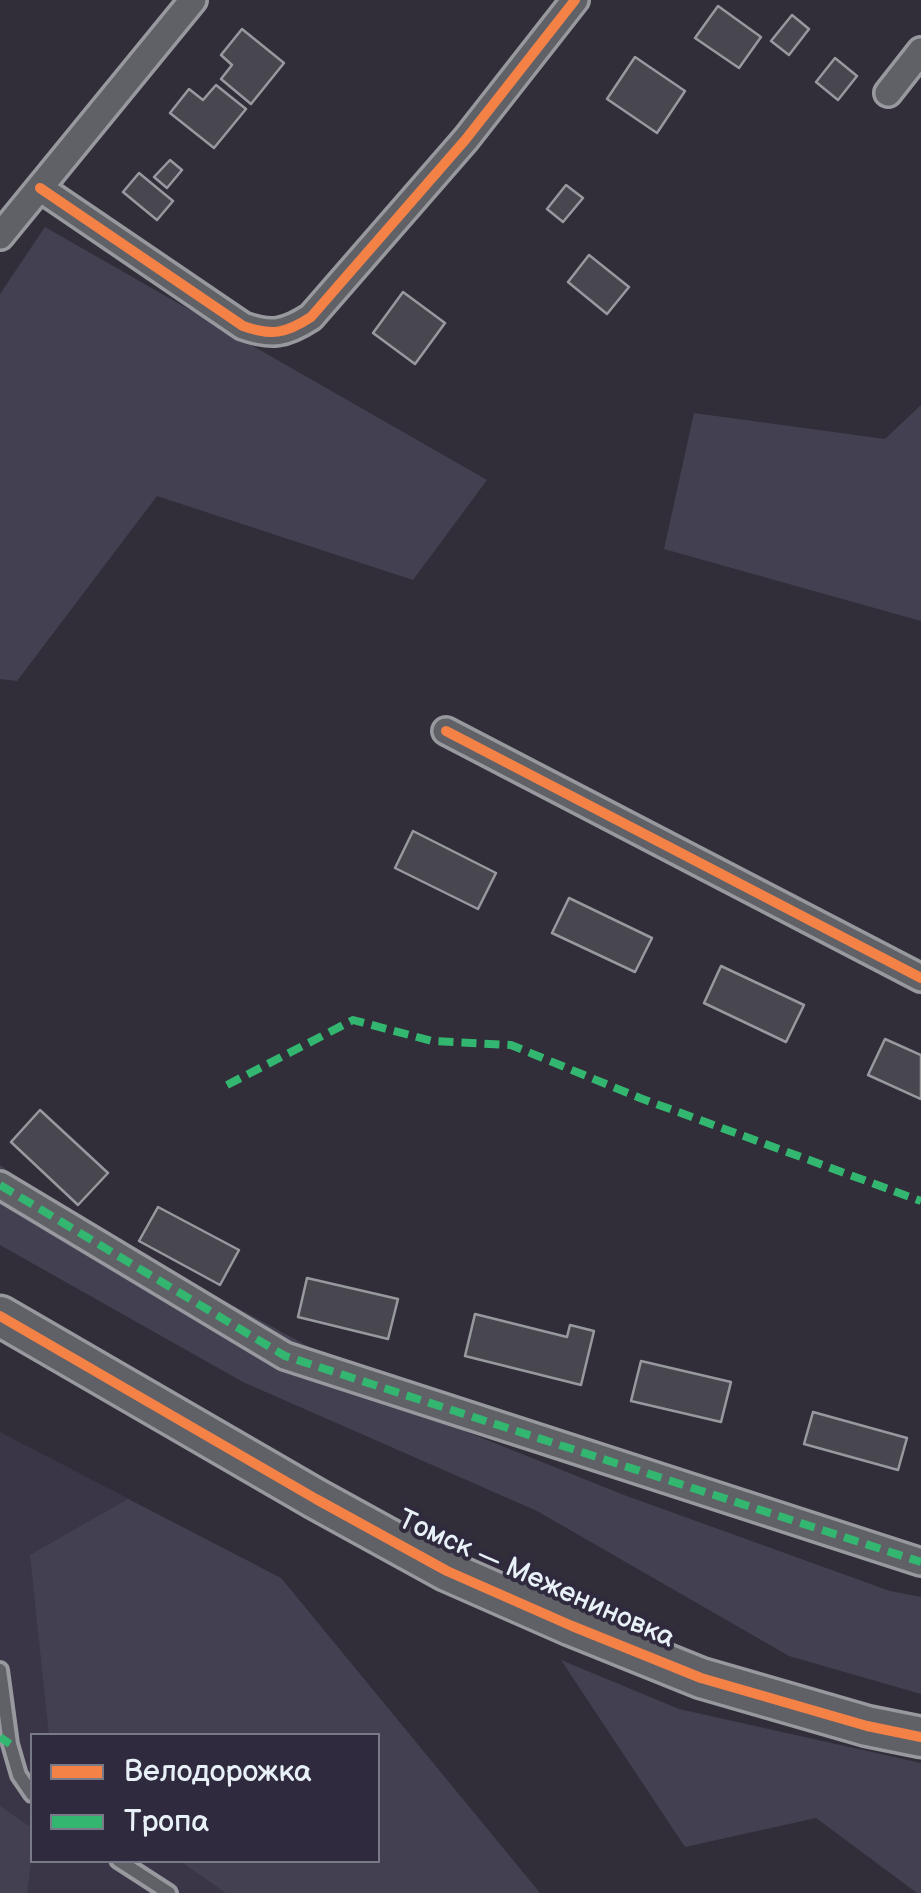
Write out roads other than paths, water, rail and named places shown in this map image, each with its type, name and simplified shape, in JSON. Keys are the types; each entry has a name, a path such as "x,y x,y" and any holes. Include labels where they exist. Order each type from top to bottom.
{"street":[{"path":"0,236 193,0"},
{"path":"40,188 243,326 262,333 296,327 310,317 466,140 575,0"},
{"path":"888,94 921,50"},
{"path":"446,730 921,978"},
{"path":"0,1185 285,1356 921,1562"},
{"name":"Томск — Межениновка","path":"0,1316 447,1570 700,1678 867,1726 921,1737"}],"lane":[{"path":"0,1670 10,1744 19,1775 30,1791"},
{"path":"123,1863 168,1893"}]}
